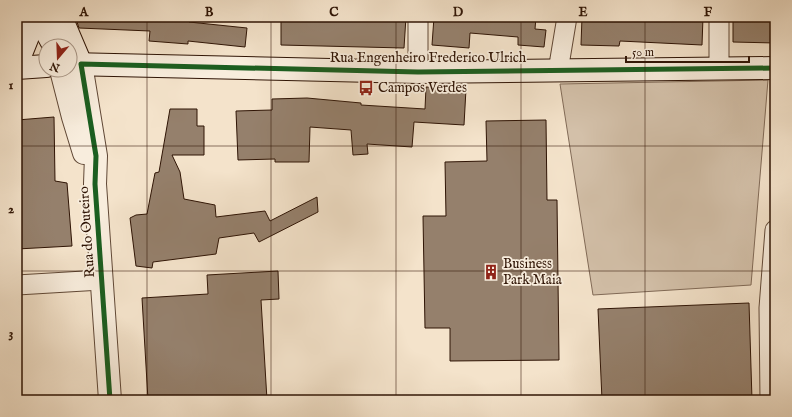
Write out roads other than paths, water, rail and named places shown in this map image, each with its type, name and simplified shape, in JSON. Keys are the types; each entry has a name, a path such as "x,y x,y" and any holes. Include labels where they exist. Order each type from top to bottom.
{"main road":[{"path":"36,17 49,38"},
{"path":"17,64 36,17"},
{"name":"Rua do Outeiro","path":"61,17 65,38"},
{"name":"Rua Engenheiro Frederico Ulrich","path":"78,66 418,72 775,68"},
{"path":"17,68 38,67"},
{"name":"Rua do Outeiro","path":"74,78 96,156 95,184 110,400"}],"street":[{"path":"418,17 418,72"},
{"path":"558,71 567,17"},
{"path":"719,17 720,68"},
{"path":"770,400 769,308 775,230"},
{"path":"17,285 102,280"}],"place":[{"name":"Campos Verdes","path":"366,88"},
{"name":"Business Park Maia","path":"491,272"}]}
